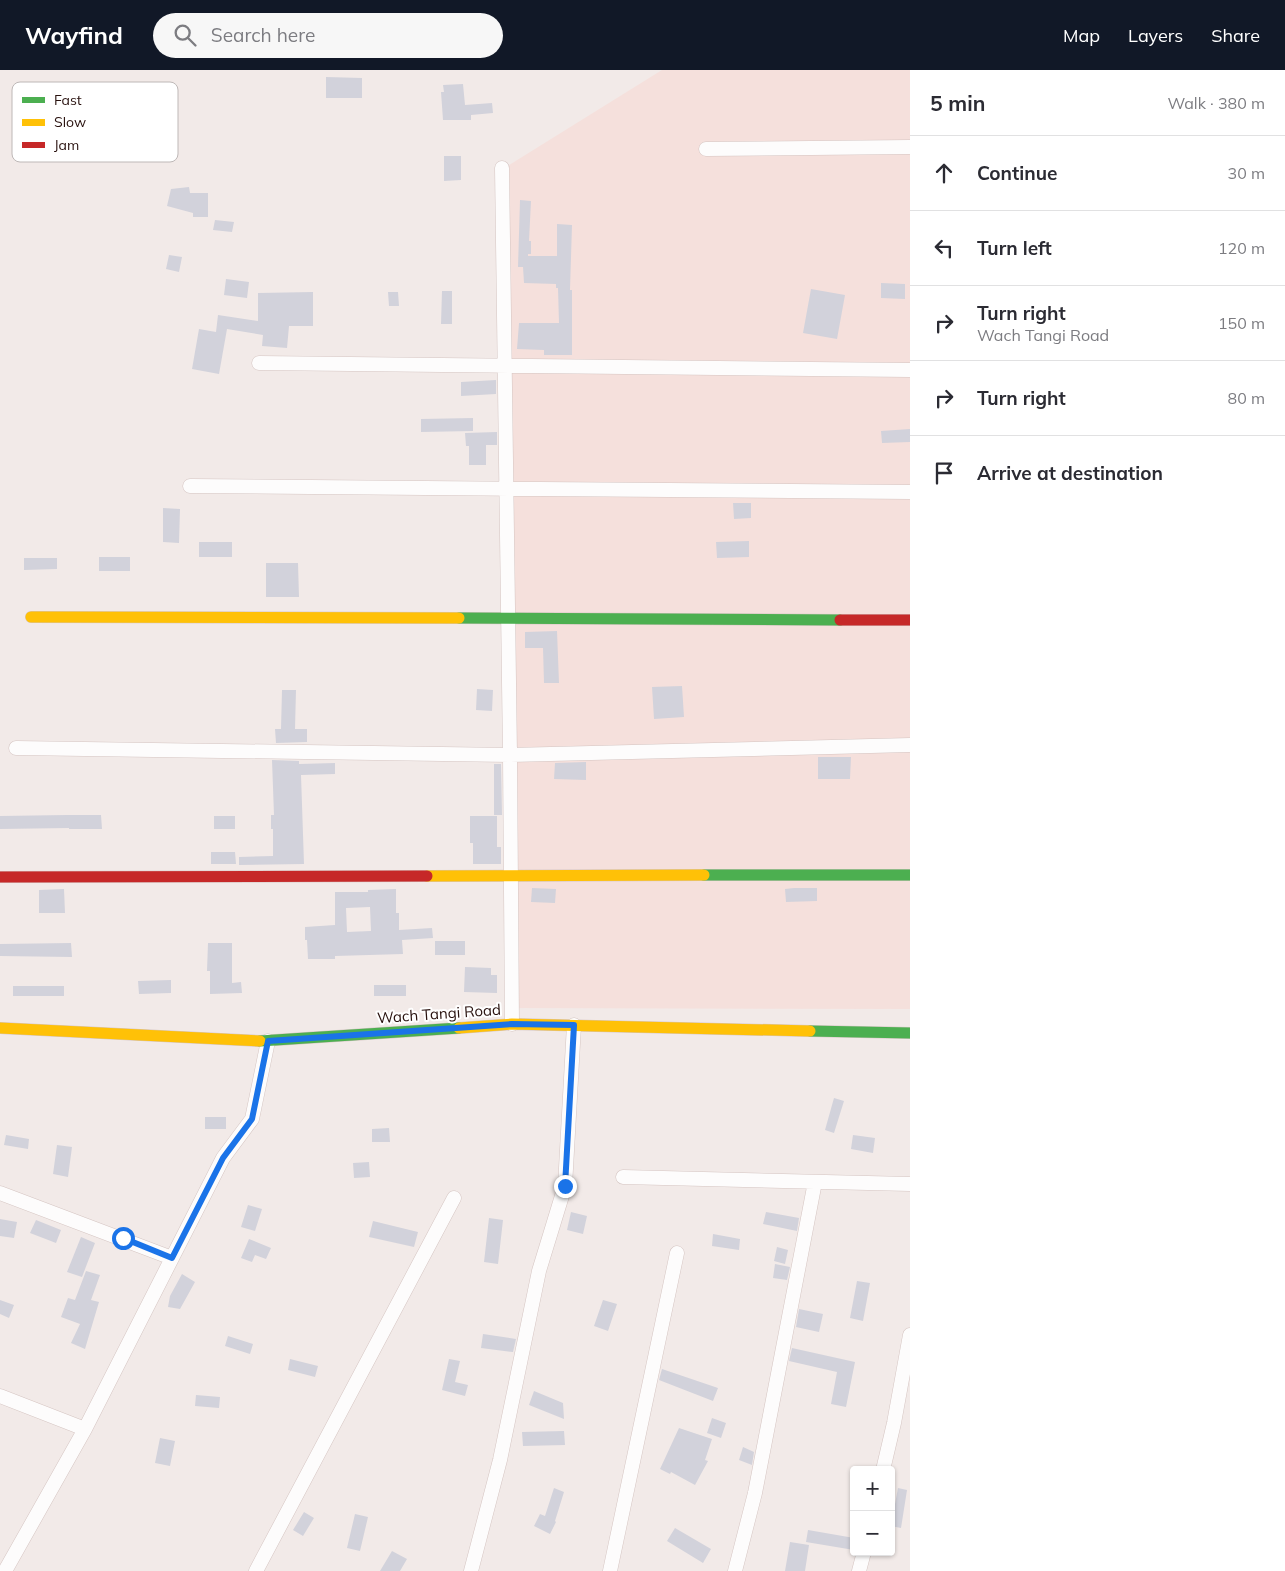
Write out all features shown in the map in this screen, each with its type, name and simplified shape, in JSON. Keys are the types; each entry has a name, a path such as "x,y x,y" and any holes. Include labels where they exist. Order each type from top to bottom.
{"street":[{"path":"706,149 910,147"},
{"path":"502,168 512,1024"},
{"path":"259,363 910,370"},
{"path":"190,486 910,492"},
{"path":"31,618 910,620"},
{"path":"16,748 510,756 910,745"},
{"path":"0,877 910,875"},
{"name":"Wach Tangi Road","path":"0,1028 268,1041 512,1024 910,1033"},
{"path":"471,1571 500,1460 539,1271 565,1186 574,1025"},
{"path":"5,1571 85,1429 223,1158 252,1119 268,1041"},
{"path":"623,1177 910,1184"},
{"path":"735,1571 755,1493 816,1182"},
{"path":"0,1193 172,1258"},
{"path":"256,1571 454,1198"},
{"path":"610,1571 677,1253"},
{"path":"884,1466 910,1335"},
{"path":"0,1396 85,1429"},
{"path":"859,1571 863,1556"}],"shaded area":[{"path":"662,70 910,70 910,1009 507,1008 506,167"}],"building":[{"path":"326,77 362,78 362,98 326,98"},
{"path":"463,84 465,105 492,103 493,113 471,115 471,120 443,120 441,92 444,92 443,85"},
{"path":"444,156 461,156 461,180 444,181"},
{"path":"189,187 190,193 208,193 208,217 193,217 193,213 167,206 171,189"},
{"path":"520,200 531,201 529,241 531,241 531,254 528,254 528,256 557,256 557,224 572,225 570,290 572,290 572,355 544,355 544,350 517,349 519,323 559,323 558,288 556,288 556,284 524,283 523,267 518,267"},
{"path":"215,220 234,222 232,232 213,230"},
{"path":"169,255 182,257 179,272 166,269"},
{"path":"226,279 249,282 247,298 224,295"},
{"path":"881,283 905,284 905,299 881,298"},
{"path":"811,289 845,295 837,339 803,333"},
{"path":"442,291 452,291 452,324 441,324"},
{"path":"313,292 313,326 289,326 287,348 262,346 263,335 227,329 219,374 192,369 199,329 216,332 218,315 258,321 258,293"},
{"path":"388,292 398,292 399,306 389,306"},
{"path":"496,380 496,394 461,396 461,382"},
{"path":"473,418 473,431 421,432 421,419"},
{"path":"910,429 910,442 882,443 881,431"},
{"path":"497,432 497,445 486,445 486,465 469,465 469,446 466,446 465,433"},
{"path":"733,503 751,503 751,518 734,519"},
{"path":"163,508 180,509 179,543 163,542"},
{"path":"749,541 749,557 717,558 716,542"},
{"path":"199,542 232,542 232,557 199,557"},
{"path":"99,557 130,557 130,571 99,571"},
{"path":"24,558 57,558 57,569 24,570"},
{"path":"266,563 298,563 299,597 266,597"},
{"path":"557,631 559,683 544,683 543,648 525,648 525,632"},
{"path":"682,686 684,717 654,719 652,687"},
{"path":"477,689 493,690 492,711 476,710"},
{"path":"282,690 296,690 295,729 307,729 307,742 276,743 275,729 281,729"},
{"path":"818,757 851,757 850,779 818,779"},
{"path":"272,760 299,761 299,764 335,763 335,774 301,775 304,864 239,865 239,857 273,856 273,829 271,829 271,815 274,815"},
{"path":"586,762 586,780 554,779 555,763"},
{"path":"494,764 501,764 502,815 494,815"},
{"path":"101,815 102,829 0,829 0,816"},
{"path":"214,816 235,816 235,829 214,829"},
{"path":"470,816 497,816 497,847 501,847 501,864 473,864 473,843 470,843"},
{"path":"211,852 235,852 236,864 211,864"},
{"path":"532,888 556,889 555,903 531,902"},
{"path":"817,888 817,901 786,902 785,889"},
{"path":"64,889 65,913 39,913 39,890"},
{"path":"396,889 396,913 399,913 399,930 432,928 433,938 402,940 403,954 335,956 335,959 308,959 305,927 335,925 335,892 368,892 368,890","holes":["370,907 371,931 347,932 346,908"]},
{"path":"435,941 465,941 465,955 435,955"},
{"path":"71,943 72,957 0,956 0,944"},
{"path":"208,943 232,943 232,983 241,982 242,993 210,994 210,971 207,971"},
{"path":"465,967 491,968 491,975 497,975 497,993 464,992"},
{"path":"171,980 171,993 139,994 138,981"},
{"path":"374,985 406,985 406,996 374,996"},
{"path":"13,986 64,986 64,996 13,996"},
{"path":"834,1098 844,1101 834,1133 825,1130"},
{"path":"205,1117 226,1117 226,1129 205,1129"},
{"path":"389,1128 390,1142 372,1142 372,1129"},
{"path":"6,1135 29,1139 28,1149 4,1145"},
{"path":"853,1135 875,1138 873,1153 851,1149"},
{"path":"57,1145 72,1147 68,1177 53,1174"},
{"path":"369,1162 370,1177 354,1178 353,1163"},
{"path":"248,1205 262,1209 255,1231 241,1227"},
{"path":"571,1212 587,1216 583,1234 567,1230"},
{"path":"766,1212 799,1218 797,1231 763,1224"},
{"path":"489,1218 503,1220 498,1264 484,1262"},
{"path":"0,1219 17,1222 14,1238 0,1236"},
{"path":"36,1220 61,1230 56,1243 30,1233"},
{"path":"373,1221 418,1232 414,1247 369,1237"},
{"path":"713,1234 740,1239 739,1250 712,1246"},
{"path":"81,1237 95,1243 82,1277 67,1272"},
{"path":"249,1239 271,1248 266,1259 255,1255 252,1262 241,1258"},
{"path":"777,1247 788,1250 785,1264 774,1261"},
{"path":"775,1264 790,1267 787,1280 773,1278"},
{"path":"86,1271 100,1275 91,1300 99,1302 85,1349 71,1343 80,1324 61,1317 68,1298 75,1300"},
{"path":"182,1274 195,1282 180,1309 168,1307 170,1296"},
{"path":"857,1281 870,1283 863,1321 850,1318"},
{"path":"0,1300 14,1305 9,1318 0,1314"},
{"path":"603,1300 617,1304 608,1331 594,1326"},
{"path":"799,1309 823,1314 819,1332 796,1327"},
{"path":"483,1334 516,1339 513,1352 481,1348"},
{"path":"228,1336 253,1344 250,1354 225,1346"},
{"path":"792,1348 855,1362 846,1407 831,1404 837,1372 789,1361"},
{"path":"290,1359 318,1366 315,1377 288,1370"},
{"path":"449,1359 460,1361 455,1382 468,1385 465,1396 442,1390"},
{"path":"662,1369 718,1388 713,1401 659,1380"},
{"path":"534,1391 563,1403 564,1419 529,1405"},
{"path":"196,1395 220,1397 219,1408 195,1406"},
{"path":"712,1418 726,1423 721,1438 707,1433"},
{"path":"679,1428 712,1439 705,1460 708,1461 695,1485 671,1472 670,1474 660,1469"},
{"path":"564,1431 565,1445 523,1446 522,1432"},
{"path":"160,1438 175,1441 170,1466 155,1463"},
{"path":"743,1447 754,1452 752,1465 739,1460"},
{"path":"554,1488 564,1492 556,1522 550,1534 534,1526 540,1514 545,1516"},
{"path":"898,1488 907,1490 901,1528 895,1527 895,1504"},
{"path":"304,1512 314,1518 303,1536 293,1530"},
{"path":"355,1514 368,1517 360,1551 347,1548"},
{"path":"675,1528 711,1549 703,1563 667,1541"},
{"path":"808,1530 850,1537 850,1549 806,1542"},
{"path":"790,1542 809,1545 805,1571 785,1571"},
{"path":"392,1551 407,1559 400,1571 380,1571"}],"traffic: fast":[{"path":"459,618 840,620"},
{"path":"704,875 910,875"},
{"path":"260,1041 459,1028"},
{"path":"810,1031 910,1033"}],"traffic: slow":[{"path":"31,617 459,618"},
{"path":"427,876 704,875"},
{"path":"459,1028 512,1024 810,1031"},
{"path":"0,1028 260,1041"}],"traffic: jam":[{"path":"840,620 910,620"},
{"path":"0,877 427,876"}],"route":[{"path":"123,1238 172,1258 223,1158 252,1119 268,1041 512,1024 574,1025 565,1186"}]}
